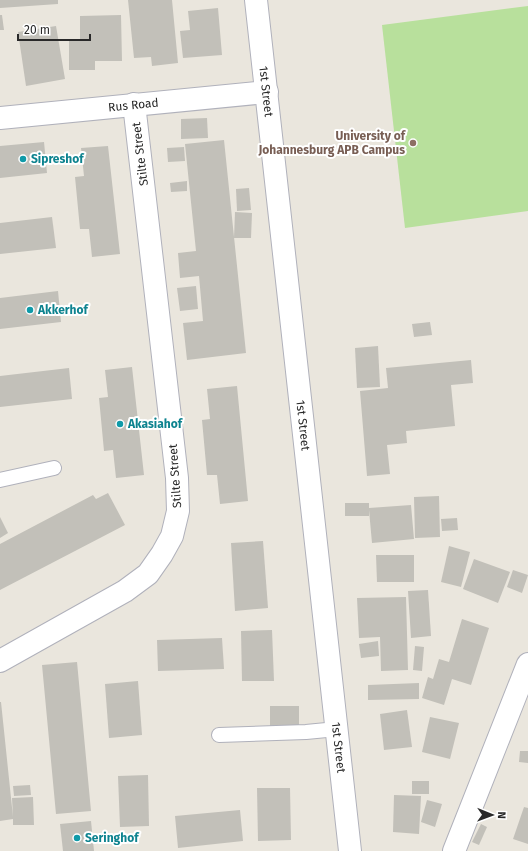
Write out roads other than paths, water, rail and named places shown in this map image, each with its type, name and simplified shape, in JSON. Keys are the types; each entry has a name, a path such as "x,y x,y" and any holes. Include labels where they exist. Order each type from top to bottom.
{"street":[{"name":"1st Street","path":"256,0 350,851"},
{"name":"Rus Road","path":"0,118 267,92"},
{"name":"Stilte Street","path":"0,661 125,591 148,574 172,536 178,511 177,478 134,104"},
{"path":"454,851 528,664"}],"lane":[{"path":"0,480 54,468"},
{"path":"219,735 306,732 337,729"}],"place":[{"name":"University of Johannesburg APB Campus","path":"413,143"},
{"name":"Sipreshof","path":"23,159"},
{"name":"Akkerhof","path":"30,310"},
{"name":"Akasiahof","path":"120,424"},
{"name":"Seringhof","path":"77,838"}]}
